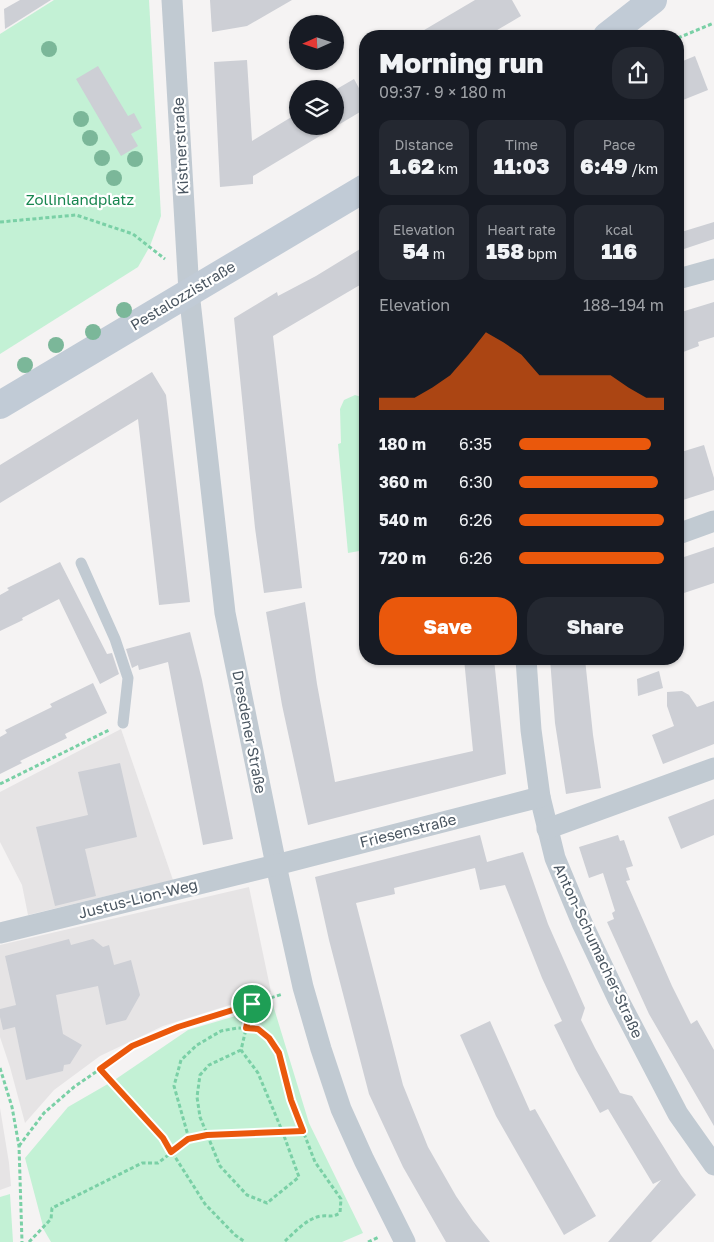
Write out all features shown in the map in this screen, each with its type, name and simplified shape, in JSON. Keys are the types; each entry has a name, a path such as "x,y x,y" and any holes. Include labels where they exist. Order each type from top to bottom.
{"street":[{"name":"Kistnerstraße","path":"172,0 189,292"},
{"path":"615,30 653,0"},
{"name":"Pestalozzistraße","path":"0,405 359,192"},
{"path":"684,277 714,269"},
{"name":"Dresdener Straße","path":"189,292 225,613 276,865 303,987 341,1108 364,1160 405,1242"},
{"path":"684,532 714,521"},
{"name":"Anton-Schumacher-Straße","path":"526,665 531,730 540,797 555,858 582,923 618,999 678,1114 714,1165"},
{"path":"547,828 714,768"},
{"name":"Friesenstraße","path":"276,865 540,797"},
{"name":"Justus-Lion-Weg","path":"0,933 276,865"}],"lane":[{"path":"81,563 115,639 128,678 123,723"}],"path":[{"path":"684,36 714,23"},
{"path":"0,222 76,215 134,234 164,258 189,292"},
{"path":"0,784 123,723"},
{"path":"18,1146 44,1113 74,1087 132,1046 178,1027 303,987"},
{"path":"241,1050 209,1065 200,1075 197,1097 200,1117 220,1166 247,1195 267,1203 299,1177 258,1073 241,1050 252,1004"},
{"path":"188,1139 174,1086 181,1060 197,1045 221,1031 237,1028 258,1029 269,1038 279,1053 291,1100 315,1162 341,1199 340,1213 333,1217 321,1216 310,1220 284,1242"},
{"path":"0,1068 12,1107 18,1146 22,1242"},
{"path":"100,1069 163,1138 205,1204 235,1235 245,1242"},
{"path":"29,1242 51,1219 52,1208 142,1163 158,1163 188,1139 207,1135 303,1131"}],"shaded area":[{"path":"121,729 173,880 28,915 22,885 0,842 0,792"},
{"path":"249,887 271,992 163,1026 100,1056 54,1090 25,1123 0,1037 0,945"},
{"path":"0,1108 11,1186 0,1190"}],"green space":[{"name":"Zollinlandplatz","path":"54,0 149,0 161,216 150,246 138,267 0,354 0,34"},
{"path":"355,395 359,396 359,551 348,553 338,444 341,443 340,409 344,400"},
{"path":"273,1005 309,1123 363,1233 342,1242 51,1242 44,1230 25,1158 68,1107 113,1081 188,1030"},
{"path":"10,1194 13,1242 0,1242 0,1197"}],"building":[{"path":"20,0 51,0 5,29 4,9"},
{"path":"210,0 292,0 247,26 212,32"},
{"path":"475,0 512,0 521,16 497,30 424,30"},
{"path":"695,56 708,90 684,100 684,61"},
{"path":"247,60 252,141 289,118 289,135 322,135 253,176 253,184 220,187 214,62"},
{"path":"98,66 128,116 134,113 142,128 131,134 138,146 121,156 76,79"},
{"path":"354,79 359,88 359,113 344,122 344,85"},
{"path":"714,222 714,239 684,249 684,231"},
{"path":"359,250 359,286 273,336 302,588 264,593 255,528 234,318 277,292 278,296 316,276"},
{"path":"714,302 714,337 698,342 699,346 684,352 684,311"},
{"path":"152,372 166,395 190,602 159,605 138,419 0,503 0,465"},
{"path":"704,445 714,478 714,490 684,500 684,451"},
{"path":"714,547 714,583 684,593 684,557"},
{"path":"60,562 107,654 112,653 119,674 100,684 59,599 0,631 0,595 9,590 7,588"},
{"path":"305,602 317,684 335,782 473,751 465,665 495,665 506,774 308,825 282,705 266,612"},
{"path":"190,632 202,680 233,839 203,845 168,662 139,670 138,665 132,668 126,649"},
{"path":"550,665 586,665 601,788 566,794 555,723"},
{"path":"659,671 663,688 638,696 637,679"},
{"path":"93,683 107,713 65,734 67,738 20,761 22,763 0,774 0,737 7,733 5,730 52,707 50,704"},
{"path":"682,691 689,695 697,707 714,701 714,744 663,764 652,735 674,726 667,706 667,692"},
{"path":"120,763 137,837 85,849 96,896 55,906 36,827 88,815 78,772"},
{"path":"714,799 714,835 681,849 668,817"},
{"path":"480,835 487,862 523,852 548,924 585,1008 581,1020 595,1048 620,1093 632,1096 681,1175 696,1195 651,1242 608,1242 661,1180 653,1184 608,1109 600,1113 554,1025 562,1021 542,978 505,885 480,890 475,868 394,888 395,894 356,903 403,1085 428,1147 456,1196 490,1242 446,1242 403,1167 369,1094 329,940 315,877"},
{"path":"618,835 620,841 624,840 633,866 626,868 630,880 626,881 672,986 691,1024 697,1020 714,1050 714,1126 649,1014 607,922 614,919 612,913 615,911 603,873 589,878 579,847"},
{"path":"69,939 71,945 93,939 103,947 109,945 114,965 131,960 140,995 126,1020 106,1025 98,986 56,995 63,1034 82,1045 70,1064 64,1065 63,1071 26,1080 15,1027 3,1030 0,1017 0,1009 16,1005 5,956"},
{"path":"490,1021 530,1111 535,1109 596,1216 564,1235 496,1116 460,1035"}],"route":[{"path":"252,1004 246,1028 258,1029 269,1038 279,1053 291,1100 303,1131 207,1135 188,1139 171,1152 163,1138 100,1069 132,1046 178,1027 252,1004"}]}
